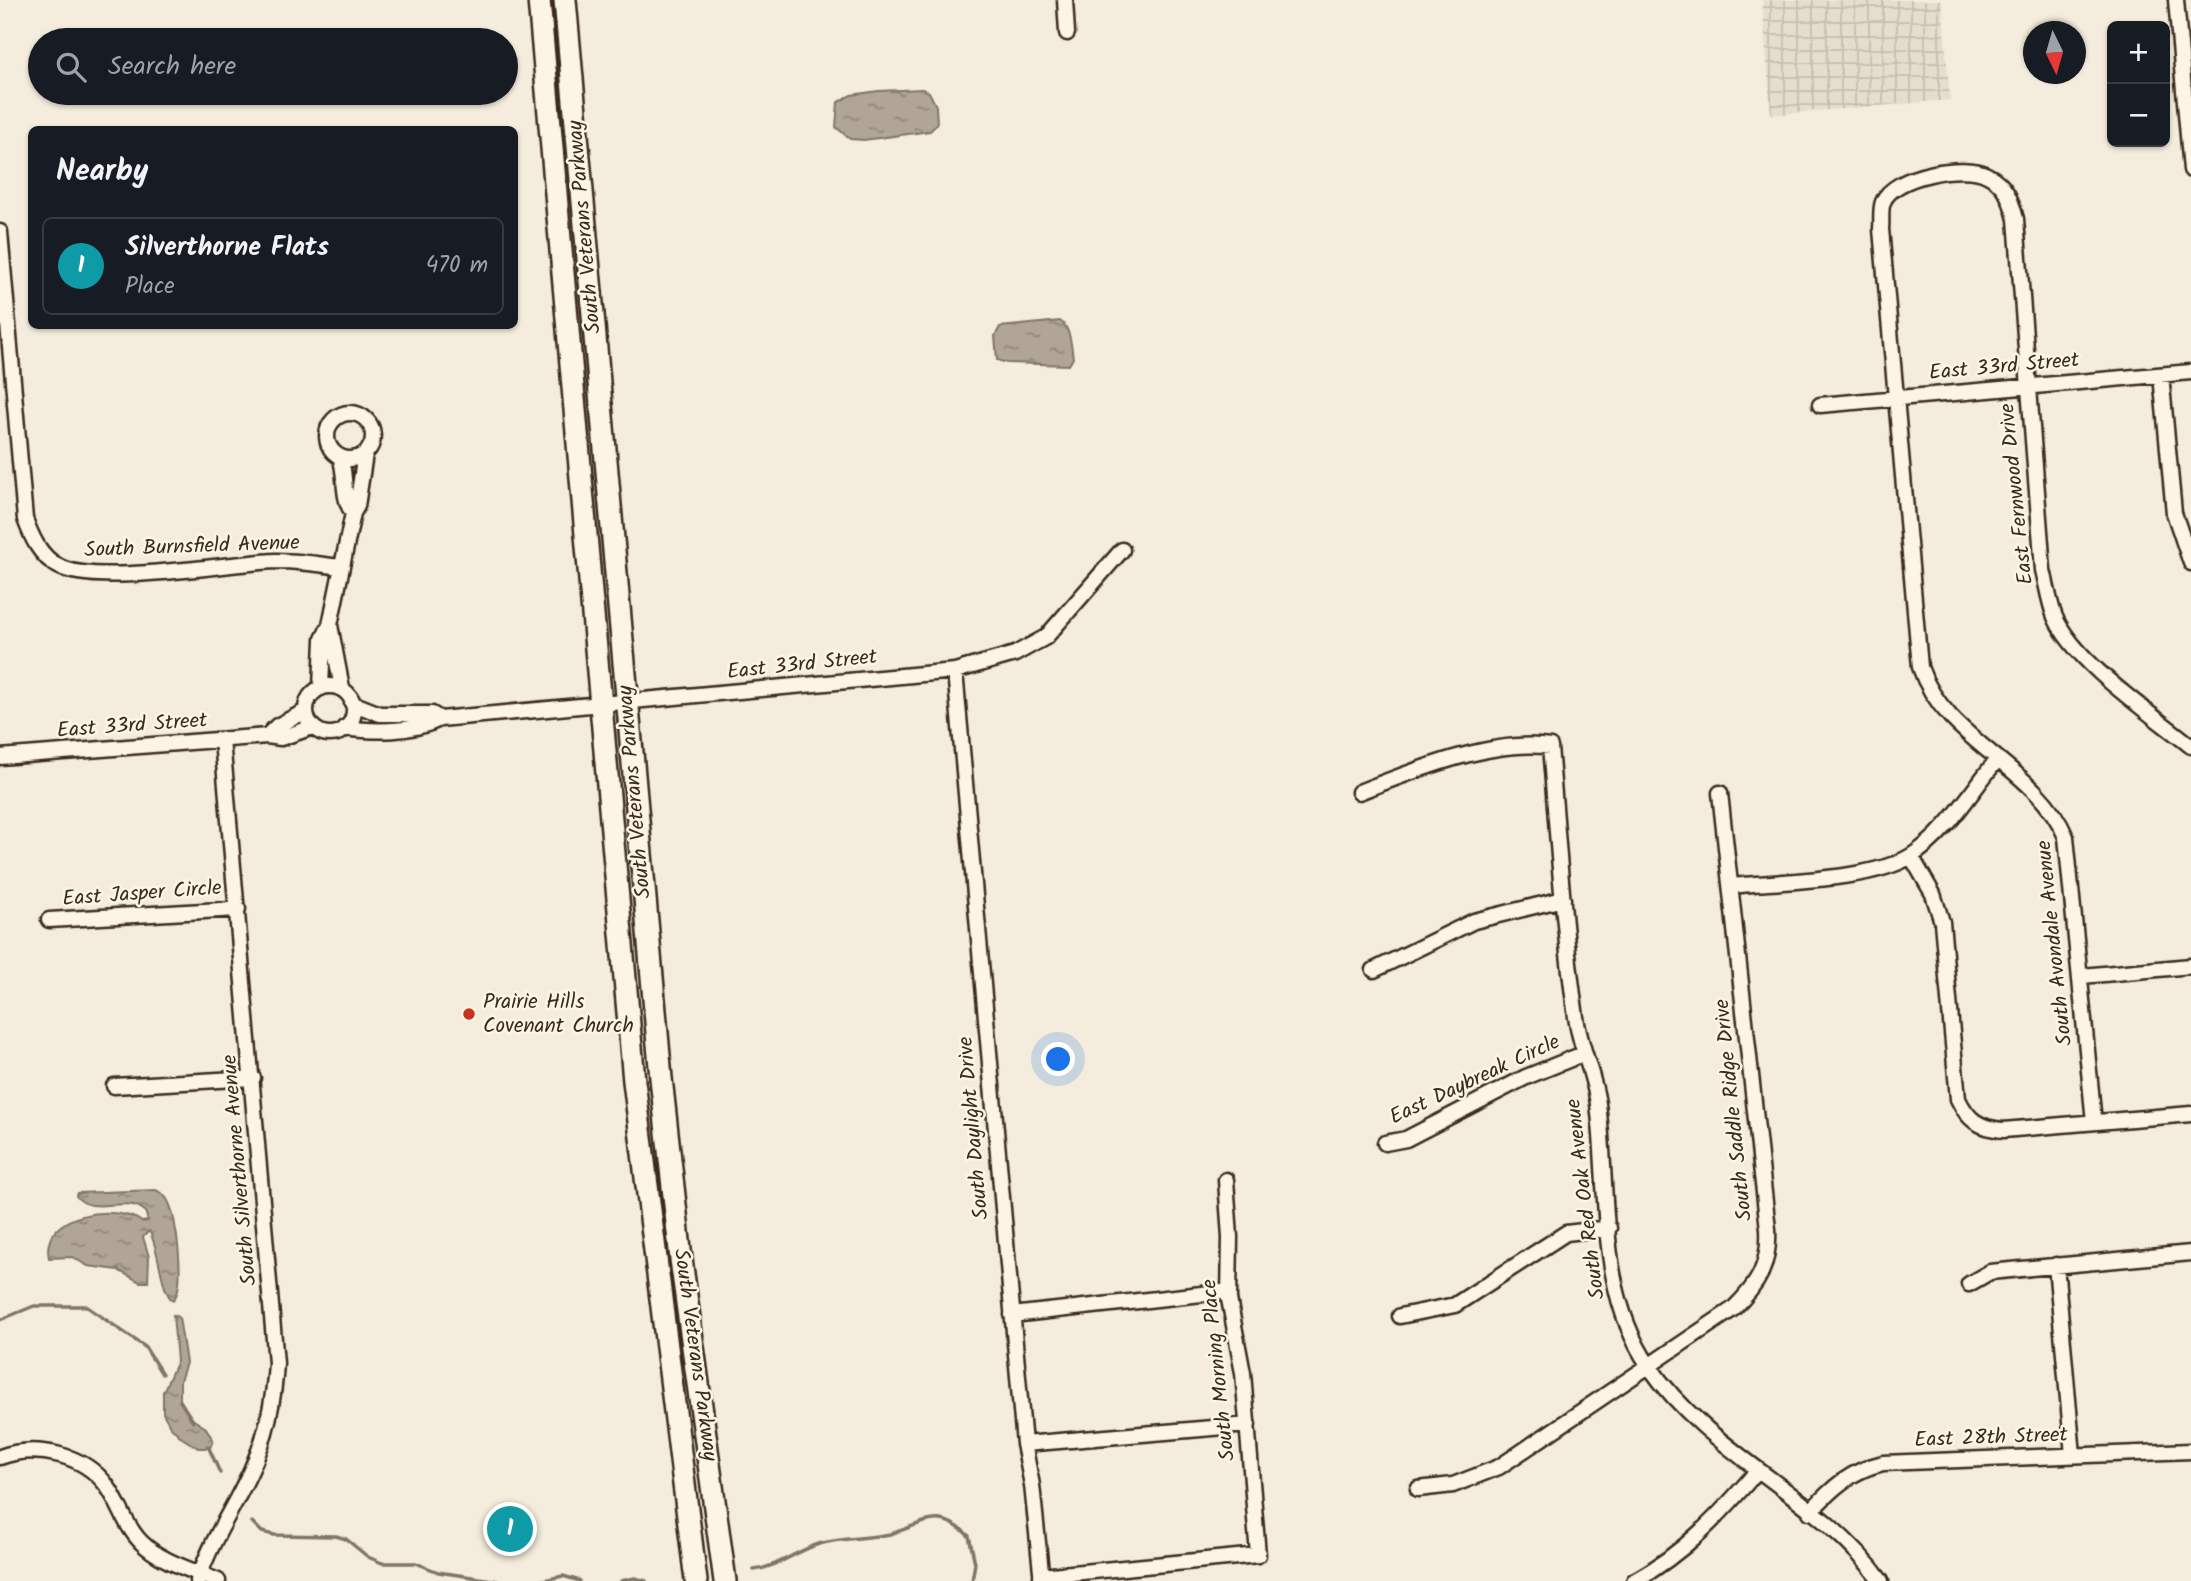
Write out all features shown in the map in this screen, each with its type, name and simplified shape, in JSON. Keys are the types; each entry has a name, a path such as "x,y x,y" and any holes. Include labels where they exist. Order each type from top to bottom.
{"highway":[{"name":"South Veterans Parkway","path":"539,0 634,1081 696,1581"},
{"name":"South Veterans Parkway","path":"565,0 668,1147 725,1581"}],"street":[{"path":"1065,0 1067,33"},
{"path":"2181,7 2191,170"},
{"name":"East Fernwood Drive","path":"1896,397 1881,229 1883,202 1894,188 1913,177 1966,170 1986,173 2010,197 2015,219 2043,570 2056,620 2080,653 2191,746"},
{"name":"South Burnsfield Avenue","path":"0,232 25,519 44,557 60,568 78,573 113,575 275,561 340,567"},
{"name":"East 33rd Street","path":"1820,405 2191,372"},
{"path":"2161,374 2174,513 2191,563"},
{"name":"South Avondale Avenue","path":"1896,397 1920,667 1927,686 1943,711 2048,804 2066,837 2082,975 2094,1122"},
{"path":"342,688 321,688 323,639 330,625 340,567 353,513 358,506 365,454 373,441 372,427 362,416 347,413 334,420 327,434 331,449 340,457 351,459 365,454"},
{"path":"340,457 346,484 346,504 353,513"},
{"name":"East 33rd Street","path":"0,757 267,736 281,738 313,727 328,733 344,728 397,729 425,726 440,719 627,704 954,671 1015,654 1046,638 1122,550"},
{"path":"330,625 342,688 352,703 353,715 344,728"},
{"name":"South Daylight Drive","path":"954,671 1024,1444 1032,1485 1041,1579"},
{"name":"East 33rd Street","path":"267,736 277,726 306,711 310,695 321,688"},
{"name":"East 33rd Street","path":"352,703 380,714 432,714 440,719"},
{"path":"306,711 313,727"},
{"name":"South Silverthorne Avenue","path":"199,1577 259,1451 275,1379 276,1331 222,740"},
{"name":"South Red Oak Avenue","path":"1359,792 1399,776 1507,745 1526,743 1550,747 1576,1019 1583,1054 1598,1101 1618,1303 1629,1331 1648,1365 1694,1419 1867,1562 1881,1581"},
{"path":"1731,886 1881,870 1911,856 1936,834 1997,760"},
{"name":"South Saddle Ridge Drive","path":"1418,1489 1453,1485 1499,1467 1733,1309 1761,1278 1768,1257 1768,1229 1720,793"},
{"path":"1911,856 1933,894 1942,922 1956,1084 1964,1111 1979,1125 1993,1129 2191,1114"},
{"path":"1374,970 1474,921 1563,899"},
{"name":"East Jasper Circle","path":"49,920 238,909"},
{"path":"2082,975 2191,966"},
{"name":"East Daybreak Circle","path":"1385,1143 1406,1139 1526,1077 1583,1054"},
{"path":"114,1086 253,1078"},
{"name":"South Morning Place","path":"1041,1579 1258,1555 1243,1373 1229,1291 1230,1237 1226,1180"},
{"path":"1400,1316 1455,1304 1566,1233 1609,1228"},
{"path":"1969,1284 1990,1272 2191,1254"},
{"path":"2056,1265 2073,1455"},
{"path":"1012,1315 1229,1291"},
{"path":"1024,1444 1248,1425"},
{"path":"0,1457 42,1451 66,1457 86,1467 106,1484 140,1541 159,1556 199,1577 218,1581"},
{"name":"East 28th Street","path":"1810,1513 1842,1479 1864,1468 1883,1463 2191,1451"},
{"path":"1634,1581 1664,1562 1718,1517 1757,1471"}],"shaded area":[{"path":"1762,0 1942,0 1950,100 1771,115"}],"water":[{"path":"922,89 929,92 936,106 937,124 930,131 864,140 850,139 836,127 838,102 851,95"},
{"path":"1060,321 1070,338 1073,358 1069,365 1007,363 997,360 995,336 1000,327"},
{"path":"156,1190 168,1201 177,1236 180,1268 177,1293 173,1300 166,1289 149,1231 143,1237 149,1257 148,1282 140,1282 118,1270 88,1266 72,1257 49,1258 49,1243 56,1231 67,1222 82,1216 115,1213 142,1222 148,1221 145,1211 137,1206 91,1205 76,1196 77,1193"},
{"path":"173,1315 179,1317 186,1363 180,1381 180,1399 189,1417 206,1428 213,1440 210,1448 198,1448 182,1438 170,1426 163,1413 163,1392 177,1361"}],"waterway":[{"path":"0,1320 34,1306 86,1306 145,1347 162,1374"},
{"path":"180,1401 193,1421"},
{"path":"208,1446 220,1473"},
{"path":"754,1570 771,1566 819,1544 890,1534 930,1520 939,1520 958,1527 969,1536 975,1563 972,1581"},
{"path":"252,1522 262,1532 274,1535 336,1536 346,1539 368,1557 382,1563 416,1563 438,1572 499,1581"},
{"path":"539,1581 563,1576 580,1581"},
{"path":"621,1581 635,1578 646,1581"}],"place":[{"name":"Prairie Hills Covenant Church","path":"469,1014"},
{"name":"Silverthorne Flats","path":"510,1529"}]}
